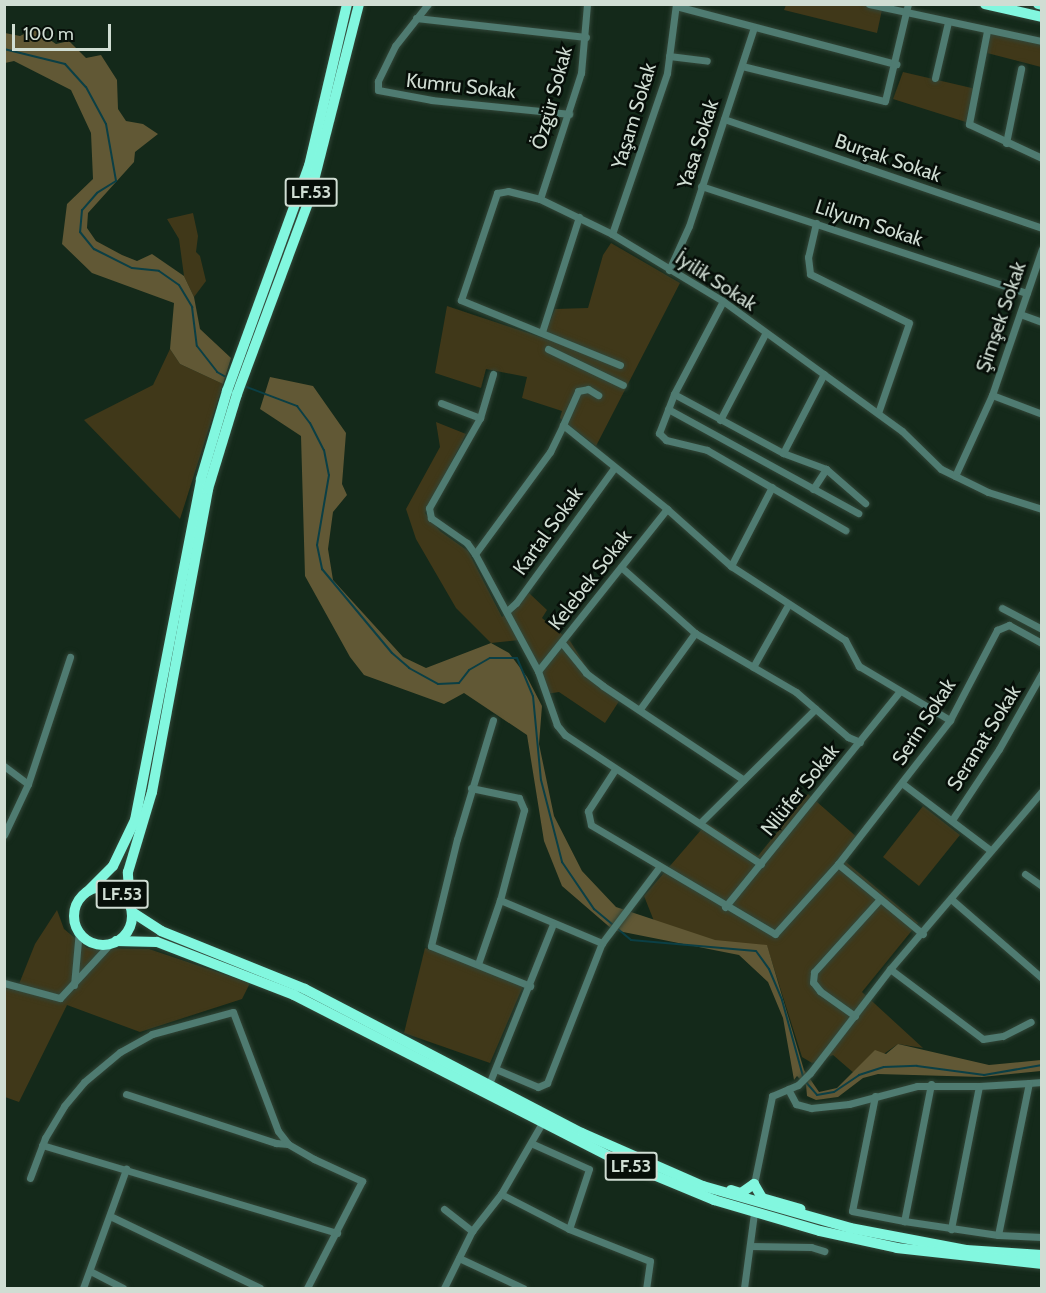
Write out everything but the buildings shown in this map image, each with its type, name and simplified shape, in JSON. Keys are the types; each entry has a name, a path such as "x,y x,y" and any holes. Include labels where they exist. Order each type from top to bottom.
{"highway":[{"name":"LF.53","path":"347,4 309,166 232,392 189,528 135,820 112,866 88,891 74,913 79,930 92,942 157,942 266,983 538,1121 662,1179 754,1213 897,1248 1041,1264"},
{"name":"LF.53","path":"240,370 309,200 358,4"},
{"path":"985,4 1041,17"},
{"name":"LF.53","path":"113,942 130,926 128,872 152,792 194,548 232,392"},
{"name":"LF.53","path":"88,891 112,888 131,908 161,931 305,989 582,1133 703,1186 760,1205 850,1228 966,1250 1041,1254"},
{"path":"582,1133 729,1190 741,1193 754,1184 762,1197 966,1250"}],"street":[{"path":"416,18 428,4"},
{"name":"Özgür Sokak","path":"540,199 581,73 586,37 587,4"},
{"path":"869,4 1041,41"},
{"path":"742,66 879,102 889,96 908,4"},
{"path":"676,5 896,64"},
{"name":"Yaşam Sokak","path":"612,234 667,73 676,5"},
{"path":"416,18 586,37"},
{"name":"Kumru Sokak","path":"416,18 395,46 378,81 378,90 386,94 569,114"},
{"path":"935,78 948,22"},
{"name":"Yasa Sokak","path":"669,270 689,226 754,27"},
{"path":"987,31 969,123 1006,143 1041,158"},
{"path":"669,56 707,61"},
{"path":"1006,143 1021,69"},
{"name":"Burçak Sokak","path":"724,119 1041,228"},
{"name":"Lilyum Sokak","path":"701,186 1027,293"},
{"name":"İyilik Sokak","path":"542,332 461,300 497,193 508,190 540,199 612,234 723,301 765,334 902,431 941,469 988,492 1041,509"},
{"path":"579,217 542,332 620,365"},
{"path":"816,223 808,257 810,274 909,322 878,413"},
{"name":"Şimşek Sokak","path":"955,476 992,395 1041,249"},
{"path":"723,301 674,394 659,433 666,440 707,450 845,530"},
{"path":"1020,314 1041,322"},
{"path":"720,420 765,334"},
{"path":"548,350 623,385"},
{"path":"493,374 480,418 429,507 431,518 467,543 475,554 538,671 557,725 614,771 701,822 761,864"},
{"path":"783,453 824,374"},
{"path":"475,554 550,452 578,391 588,389 598,395"},
{"path":"674,394 783,453 826,469 865,503"},
{"path":"992,395 1041,414"},
{"path":"441,403 480,418"},
{"path":"668,409 858,513"},
{"path":"563,425 668,509 731,566 845,640 859,666 899,692 950,720"},
{"name":"Kartal Sokak","path":"507,611 516,603 614,468"},
{"path":"813,489 826,469"},
{"path":"731,566 772,487"},
{"name":"Kelebek Sokak","path":"538,671 562,644 668,509"},
{"path":"621,567 695,633 753,667 815,709 848,737 860,742"},
{"path":"753,667 788,605"},
{"path":"1002,608 1041,629"},
{"name":"Serin Sokak","path":"725,907 775,934 838,864 903,784 950,720 1002,626 1009,625 1041,643"},
{"path":"640,709 695,633"},
{"path":"562,644 586,673 744,780"},
{"path":"4,835 28,784 70,657"},
{"name":"Seranat Sokak","path":"952,820 1010,732 1041,673"},
{"name":"Nilüfer Sokak","path":"725,907 899,692"},
{"path":"701,822 815,709"},
{"path":"493,720 471,788 431,946 530,986"},
{"path":"4,766 28,784"},
{"path":"614,771 588,811 591,825 725,907"},
{"path":"903,784 990,850"},
{"path":"471,788 519,798 524,802 500,900 478,964"},
{"path":"754,1184 767,1106 772,1096 798,1085 810,1073 890,969 923,934 1041,791"},
{"path":"838,864 923,934"},
{"path":"498,1070 538,1087 547,1083 603,941 660,866"},
{"path":"1024,874 1041,886"},
{"path":"951,898 1041,978"},
{"path":"855,1016 820,991 813,982 814,972 880,899"},
{"path":"500,900 553,924 603,941"},
{"path":"489,1084 498,1070 553,924"},
{"path":"73,987 79,930"},
{"path":"4,983 60,998 73,987 113,942"},
{"path":"890,969 983,1039 1003,1036 1031,1022"},
{"path":"30,1178 42,1145 70,1098 120,1052 152,1034 233,1012 278,1131 288,1144"},
{"path":"788,1089 796,1104 811,1108 849,1104 931,1084 980,1086 1041,1082"},
{"path":"998,1235 1029,1083"},
{"path":"904,1221 931,1084"},
{"path":"951,1229 980,1086"},
{"path":"126,1094 276,1143 288,1144 362,1181 307,1288"},
{"path":"875,1096 852,1211 951,1229 1041,1238"},
{"path":"444,1288 472,1231 501,1194 533,1144 538,1121"},
{"path":"533,1144 589,1169 569,1229"},
{"path":"42,1145 337,1233"},
{"path":"83,1288 126,1169"},
{"path":"501,1194 569,1229 650,1261 646,1288"},
{"path":"444,1209 472,1231"},
{"path":"744,1288 754,1213"},
{"path":"110,1216 260,1288"},
{"path":"750,1246 811,1247 824,1251"},
{"path":"459,1258 523,1288"},
{"path":"90,1271 123,1288"}],"shaded area":[{"path":"786,5 883,5 877,33 784,10"},
{"path":"991,27 1041,39 1041,67 987,53"},
{"path":"34,29 56,44 69,41 86,58 101,55 117,80 118,109 126,121 143,124 158,134 135,152 134,162 88,213 87,228 96,241 122,255 137,261 152,254 184,276 194,297 200,329 231,358 223,384 180,364 170,349 174,303 92,273 62,244 67,204 93,179 91,133 71,90 14,61 5,63 5,33 20,36"},
{"path":"903,72 976,89 969,123 893,99"},
{"path":"193,213 198,236 196,252 200,256 206,281 194,297 184,276 179,239 167,219"},
{"path":"611,243 680,283 596,446 560,418 562,411 522,398 527,377 486,369 481,388 435,373 447,306 543,338 555,309 588,308 603,255"},
{"path":"170,349 180,364 223,384 180,519 84,420 153,385"},
{"path":"270,377 313,386 346,433 342,484 347,495 333,512 328,549 333,580 403,657 426,668 491,643 509,653 527,677 542,706 539,744 554,816 582,871 616,907 715,940 767,945 804,1070 819,1092 837,1088 875,1050 886,1054 898,1044 989,1065 1041,1060 1041,1071 982,1077 878,1074 863,1078 838,1097 816,1100 807,1096 806,1085 797,1076 794,1080 783,1018 768,982 739,955 613,930 562,886 544,841 527,735 464,693 444,704 364,675 350,657 305,576 301,436 260,409"},
{"path":"436,422 466,434 425,513 440,531 468,551 502,617 529,593 547,610 542,618 570,641 590,673 623,695 605,723 559,692 546,694 519,640 491,643 456,608 416,539 406,509 440,447"},
{"path":"808,794 859,839 840,857 918,923 862,992 923,1048 898,1044 855,1074 833,1055 812,1063 802,1057 767,946 715,941 654,921 644,896 707,823 758,856"},
{"path":"923,806 960,835 919,886 883,857"},
{"path":"57,910 64,929 87,948 149,949 250,983 242,999 140,1032 67,1005 19,1102 5,1097 4,988 17,989 35,944"},
{"path":"425,948 524,984 490,1063 404,1033"}],"waterway":[{"path":"4,49 65,64 86,87 106,124 116,181 97,193 82,210 80,232 94,249 132,268 159,271 179,285 192,307 197,346 217,372 228,378"},
{"path":"244,386 297,406 310,423 324,450 329,475 317,545 322,569 392,653 409,668 438,684 459,683 469,670 490,658 517,658 533,696 541,780 562,862 594,909 631,940 756,951 769,969 782,1000 803,1076"},
{"path":"805,1081 817,1095 834,1092 859,1075 884,1067 917,1066 984,1075 1042,1065"}]}
